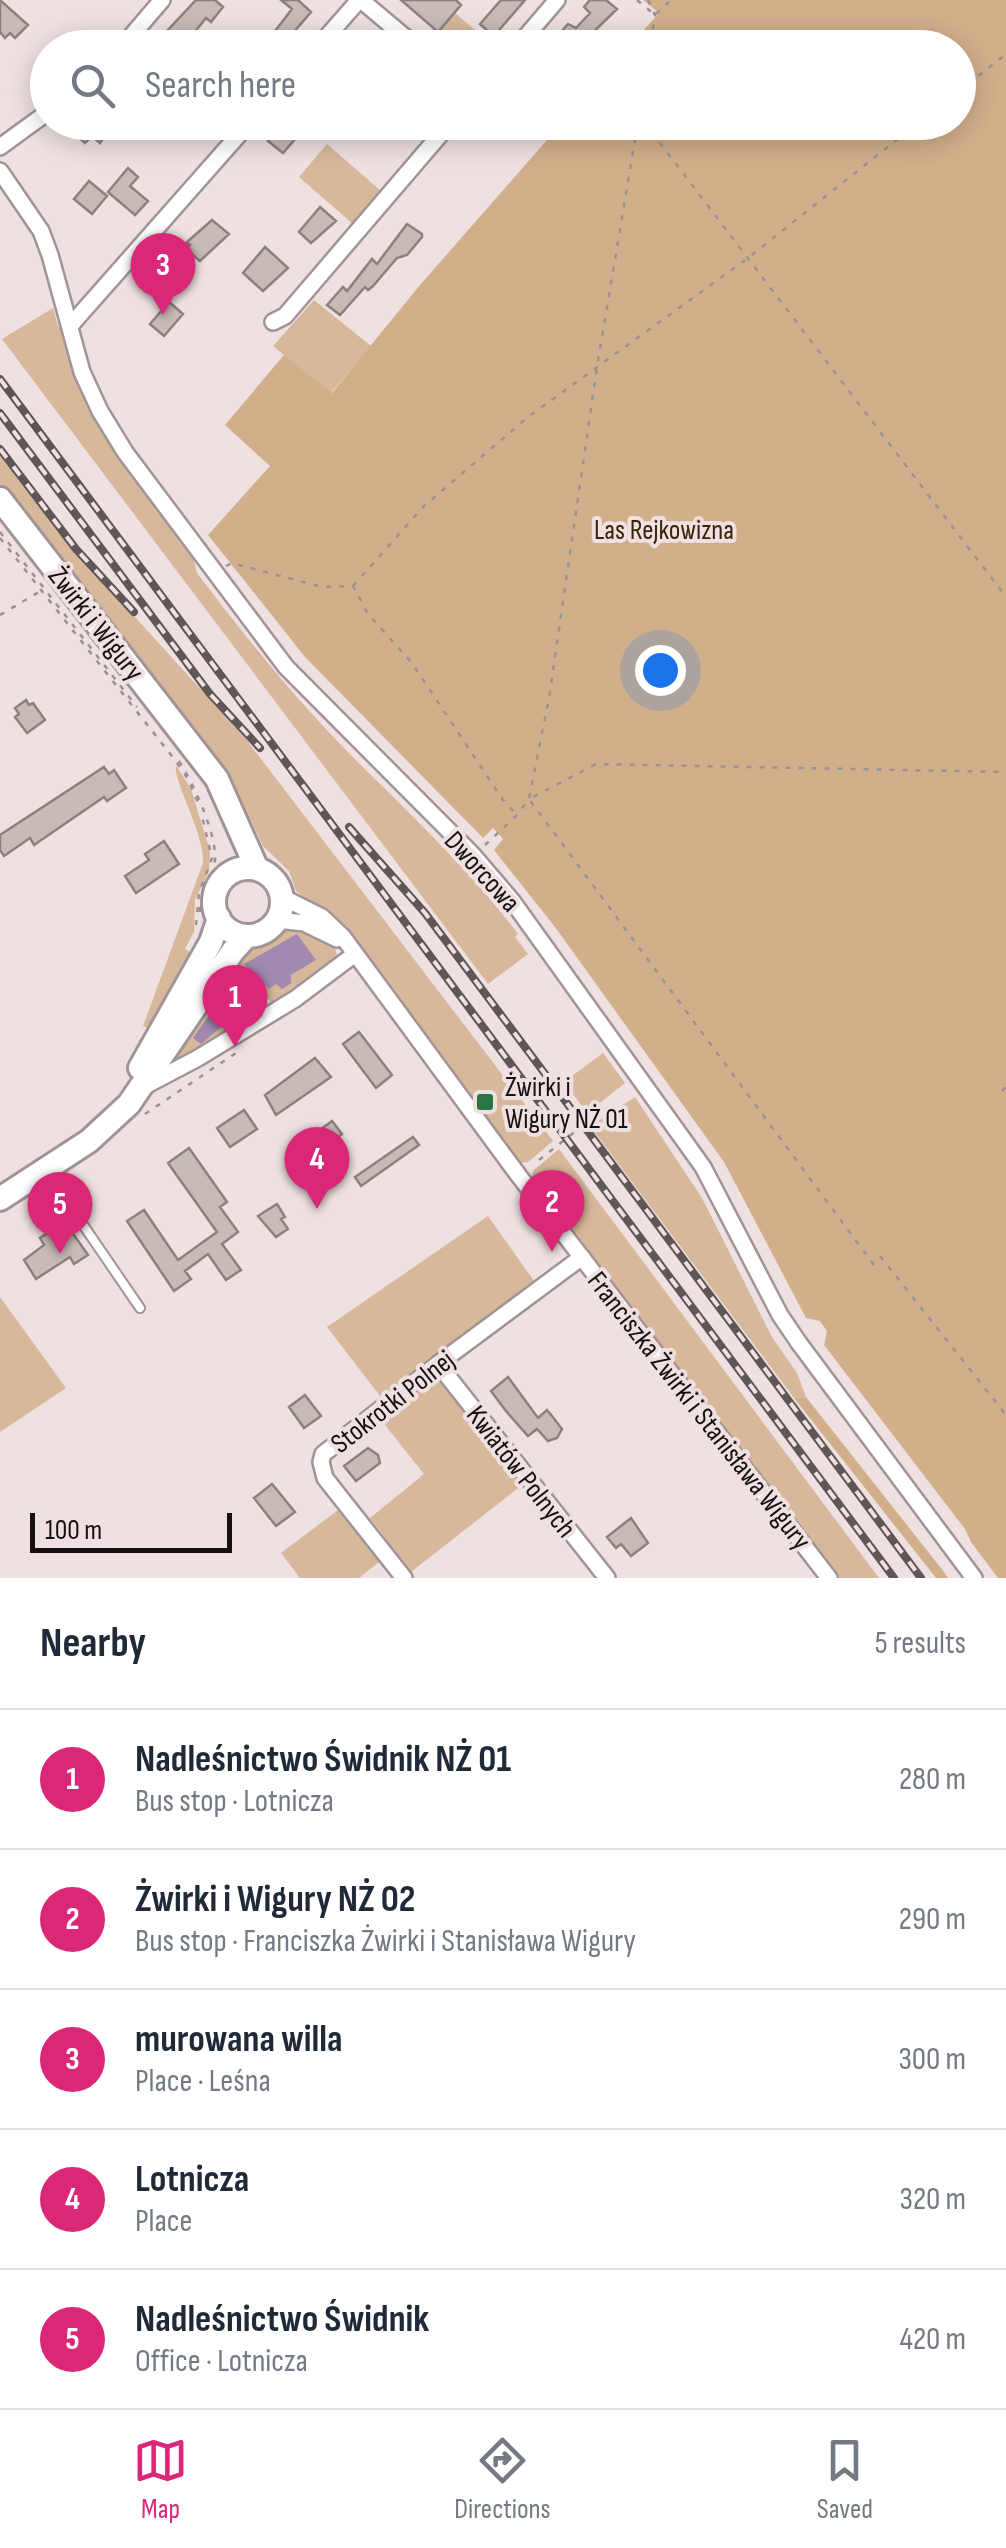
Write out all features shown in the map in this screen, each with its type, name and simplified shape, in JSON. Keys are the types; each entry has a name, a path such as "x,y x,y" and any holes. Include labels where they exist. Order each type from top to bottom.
{"main road":[{"name":"Żwirki i Wigury","path":"0,499 223,789 256,869"},
{"name":"Żwirki i Wigury","path":"192,748 226,833 221,875"},
{"path":"0,1199 45,1168 100,1120 132,1081 211,942 218,918 216,892 221,875 256,869 274,879 280,909 264,932 247,936 232,932 218,918"},
{"path":"45,1168 60,1162 107,1126 143,1087 247,936"}],"street":[{"path":"136,30 162,0"},
{"path":"333,30 360,0 396,30"},
{"path":"531,30 557,0"},
{"path":"0,147 30,125"},
{"path":"70,326 234,140"},
{"path":"272,322 285,316 436,140"},
{"name":"Dworcowa","path":"0,171 40,231 82,372 112,431 250,621 320,704 473,855 540,939 704,1167 780,1315 799,1344 974,1578"},
{"path":"280,909 318,928 355,954"},
{"path":"280,909 329,922 355,954"},
{"path":"143,1087 198,1058 330,976 355,954"},
{"name":"Franciszka Żwirki i Stanisława Wigury","path":"355,954 829,1578"},
{"name":"Stokrotki Polnej","path":"404,1578 325,1478 321,1462 330,1448 582,1257"},
{"name":"Kwiatów Polnych","path":"438,1364 607,1578"}],"lane":[{"path":"45,1168 140,1308"}],"path":[{"path":"637,0 655,14"},
{"path":"648,0 655,14 653,30"},
{"path":"655,14 671,0"},
{"path":"976,78 1006,54"},
{"path":"473,855 517,815 528,798 549,698 635,140"},
{"path":"658,140 1006,597"},
{"path":"225,567 232,563 322,586 353,586 424,506 528,417 748,258 897,140"},
{"path":"0,535 190,778 221,875"},
{"path":"0,535 188,779 204,821 212,858 199,893"},
{"path":"353,586 368,614 412,664 502,800 517,815"},
{"path":"0,615 39,592"},
{"path":"528,798 596,764 1006,772"},
{"path":"528,798 874,1265"},
{"path":"225,964 277,1009"},
{"path":"142,1116 248,1045"},
{"path":"539,1160 595,1116"},
{"path":"880,1256 1006,1415"}],"shaded area":[{"path":"455,13 475,30 440,30"},
{"path":"327,144 381,191 353,224 299,177"},
{"path":"314,300 371,346 331,393 273,346"},
{"path":"53,308 58,326 66,335 80,391 113,448 193,556 197,573 306,707 457,862 518,934 515,937 528,954 488,984 2,339"},
{"path":"0,454 65,540 245,738 553,1141 528,1162 519,1163 350,932 296,891 289,871 263,846 233,782 0,484"},
{"path":"176,765 191,789 210,851 209,871 195,900 194,932 185,949 192,953 155,1030 143,1026 203,863 199,837"},
{"path":"302,928 334,944 337,955 331,966 274,1005 235,964 265,940"},
{"path":"297,934 316,960 291,975 291,983 282,989 276,984 269,989 244,964"},
{"path":"228,975 237,976 263,1003 263,1011 162,1073"},
{"path":"233,981 253,1000 201,1044 193,1038"},
{"path":"603,1053 625,1083 587,1113 564,1082"},
{"path":"635,1097 702,1198 772,1337 797,1373 806,1397 794,1398 590,1126"},
{"path":"559,1149 879,1578 839,1578 531,1178 534,1170"},
{"path":"488,1216 534,1281 380,1396 327,1327"},
{"path":"0,1297 66,1388 0,1432"},
{"path":"438,1376 522,1485 411,1572 370,1518 424,1474 381,1420"},
{"path":"338,1510 379,1562 359,1578 300,1578 281,1553"}],"green space":[{"name":"Las Rejkowizna","path":"643,0 1006,0 1006,1578 998,1578 824,1345 827,1331 820,1321 806,1318 724,1162 555,927 494,850 503,839 493,828 483,838 305,657 208,535 270,466 225,425 284,355 332,393 547,140 976,140 976,30 644,30 659,13"},
{"path":"806,1397 948,1578 936,1578 794,1398"}],"building":[{"path":"0,0 28,25 15,38 10,33 5,38 0,32"},
{"path":"196,0 215,0 223,7 211,22 206,18 196,30 168,30"},
{"path":"281,0 298,0 311,12 296,30 276,30 292,9"},
{"path":"401,0 456,0 461,5 436,30"},
{"path":"501,0 525,0 499,30 487,30 480,24"},
{"path":"590,0 606,0 617,9 595,30 563,30 568,24 576,28 590,13 584,7"},
{"path":"269,140 294,140 283,153"},
{"path":"128,168 138,177 130,186 148,201 135,215 108,192"},
{"path":"89,181 107,196 92,214 74,199"},
{"path":"320,207 336,221 311,243 299,232"},
{"path":"212,220 229,234 200,261 186,249 190,245 187,242"},
{"path":"407,224 422,237 407,255 397,258 340,315 327,305 343,287 347,291 372,259 377,264"},
{"path":"265,247 288,268 263,291 243,273"},
{"path":"169,302 183,314 164,336 150,324"},
{"path":"26,700 29,705 33,703 45,720 27,733 15,717 19,714 15,708"},
{"path":"104,767 109,774 114,770 126,788 107,801 104,797 34,845 30,838 4,856 0,835"},
{"path":"164,841 179,864 136,893 125,876 149,860 145,854"},
{"path":"359,1032 392,1075 376,1088 343,1044"},
{"path":"315,1058 331,1077 276,1115 265,1095"},
{"path":"244,1110 257,1129 230,1147 217,1128"},
{"path":"332,1121 342,1134 304,1163 294,1149"},
{"path":"413,1137 419,1145 361,1186 355,1177"},
{"path":"189,1148 227,1202 220,1207 238,1232 222,1244 241,1270 226,1280 208,1254 185,1271 191,1279 174,1291 127,1221 144,1210 178,1260 217,1232 168,1163"},
{"path":"277,1204 288,1229 276,1237 258,1216"},
{"path":"69,1228 88,1255 74,1264 70,1257 36,1279 24,1260 44,1245 40,1238 52,1230 56,1237"},
{"path":"508,1377 538,1418 547,1410 552,1416 562,1429 557,1438 548,1441 537,1429 528,1436 506,1411 491,1391"},
{"path":"305,1395 321,1416 304,1428 289,1407"},
{"path":"368,1448 378,1455 380,1463 356,1481 344,1466"},
{"path":"272,1484 295,1512 276,1526 254,1498"},
{"path":"631,1518 648,1543 631,1556 621,1544 616,1548 607,1537"}],"railway":[{"path":"0,379 894,1578"},
{"path":"0,413 210,694 260,748"},
{"path":"0,449 76,549 134,612"},
{"path":"349,827 425,913 921,1578"}],"place":[{"name":"murowana willa","path":"163,315"},
{"name":"Nadleśnictwo Świdnik NŻ 01","path":"235,1047"},
{"name":"Żwirki i Wigury NŻ 01","path":"485,1102"},
{"name":"Lotnicza","path":"317,1209"},
{"name":"Żwirki i Wigury NŻ 02","path":"552,1252"},
{"name":"Nadleśnictwo Świdnik","path":"60,1254"}]}
